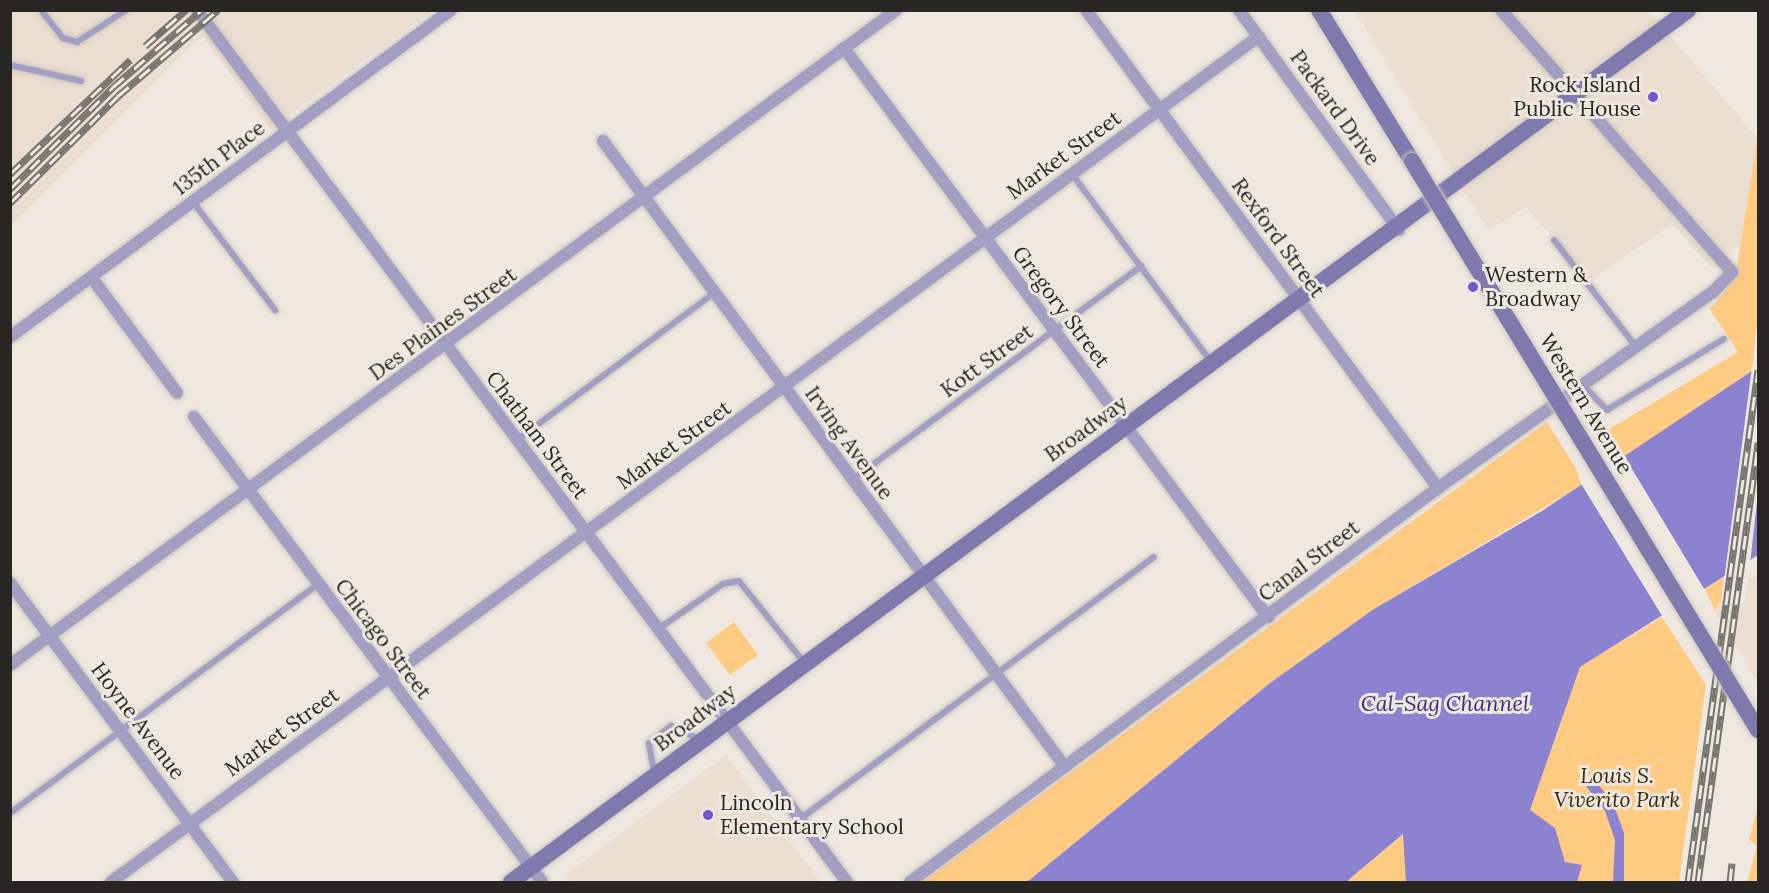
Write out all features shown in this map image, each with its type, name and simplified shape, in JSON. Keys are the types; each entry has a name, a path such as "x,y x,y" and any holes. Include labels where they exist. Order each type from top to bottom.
{"street":[{"name":"Chatham Street","path":"197,10 847,882"},
{"name":"135th Place","path":"10,337 451,10"},
{"name":"Des Plaines Street","path":"10,665 447,346 896,10"},
{"name":"Rexford Street","path":"1086,10 1438,488"},
{"name":"Packard Drive","path":"1239,10 1399,230"},
{"name":"Western Avenue","path":"1319,10 1758,730"},
{"path":"1501,10 1576,95"},
{"name":"Broadway","path":"511,882 1126,427 1399,230 1688,10"},
{"name":"Market Street","path":"111,882 389,680 1258,37"},
{"name":"Gregory Street","path":"844,48 1268,617"},
{"name":"Canal Street","path":"910,882 1438,488 1636,347 1732,272 1576,95"},
{"name":"Irving Avenue","path":"603,141 783,388 1065,767"},
{"path":"92,278 177,393"},
{"name":"Chicago Street","path":"194,417 542,882"},
{"name":"Hoyne Avenue","path":"10,583 233,882"}],"lane":[{"path":"41,10 63,38 77,42 126,10"},
{"path":"10,65 81,81"},
{"path":"1072,174 1213,364"},
{"path":"193,202 275,310"},
{"path":"1554,240 1636,347"},
{"name":"Kott Street","path":"852,480 1055,332 1140,266"},
{"path":"517,440 714,293"},
{"path":"1583,385 1607,410 1724,339"},
{"path":"800,819 1154,557"},
{"path":"658,629 723,584 739,581 805,664"},
{"path":"10,813 318,584"},
{"path":"654,776 649,743 671,726 702,741"}],"shaded area":[{"path":"11,11 432,11 270,129 202,35 11,226"},
{"path":"1355,11 1649,11 1758,139 1744,241 1712,268 1672,224 1589,281 1526,207 1488,230"},
{"path":"1748,577 1758,577 1758,682 1715,611 1718,601 1744,604"},
{"name":"Lincoln Elementary School","path":"726,755 821,882 571,882 565,875"}],"green space":[{"path":"1758,136 1758,313 1752,371 1624,457 1606,431 1738,352 1710,309 1735,279"},
{"path":"1547,422 1576,469 1582,484 1577,488 1374,609 1270,683 1027,882 922,882"},
{"path":"1724,577 1721,601 1715,611 1705,589"},
{"name":"Louis S. Viverito Park","path":"1662,617 1706,685 1679,882 1557,882 1530,810 1580,667"},
{"path":"734,622 758,655 730,675 706,643"},
{"path":"1758,807 1758,882 1747,882 1757,846 1749,840"},
{"path":"1404,834 1404,846 1472,882 1346,882"}],"water":[{"name":"Cal-Sag Channel","path":"1758,367 1758,555 1580,667 1530,810 1555,828 1565,862 1582,865 1577,882 1406,882 1403,834 1346,882 1027,882 1270,683 1374,609 1542,511"},
{"path":"1593,778 1613,803 1624,833 1624,882 1613,882 1615,840 1605,811 1586,786"}],"pier":[{"path":"1758,364 1758,493 1750,564 1724,581 1752,367"},
{"path":"1623,454 1706,592 1664,619 1580,482"}],"railway":[{"path":"145,46 186,10"},
{"path":"10,189 113,87 202,10"},
{"path":"10,203 118,96 218,10"},
{"path":"10,174 130,60"},
{"path":"1688,882 1758,370"},
{"path":"1698,882 1758,442"},
{"path":"1730,882 1732,863"}],"place":[{"name":"Rock Island Public House","path":"1653,97"},
{"name":"Western & Broadway","path":"1473,287"},
{"name":"Lincoln Elementary School","path":"708,815"}]}
